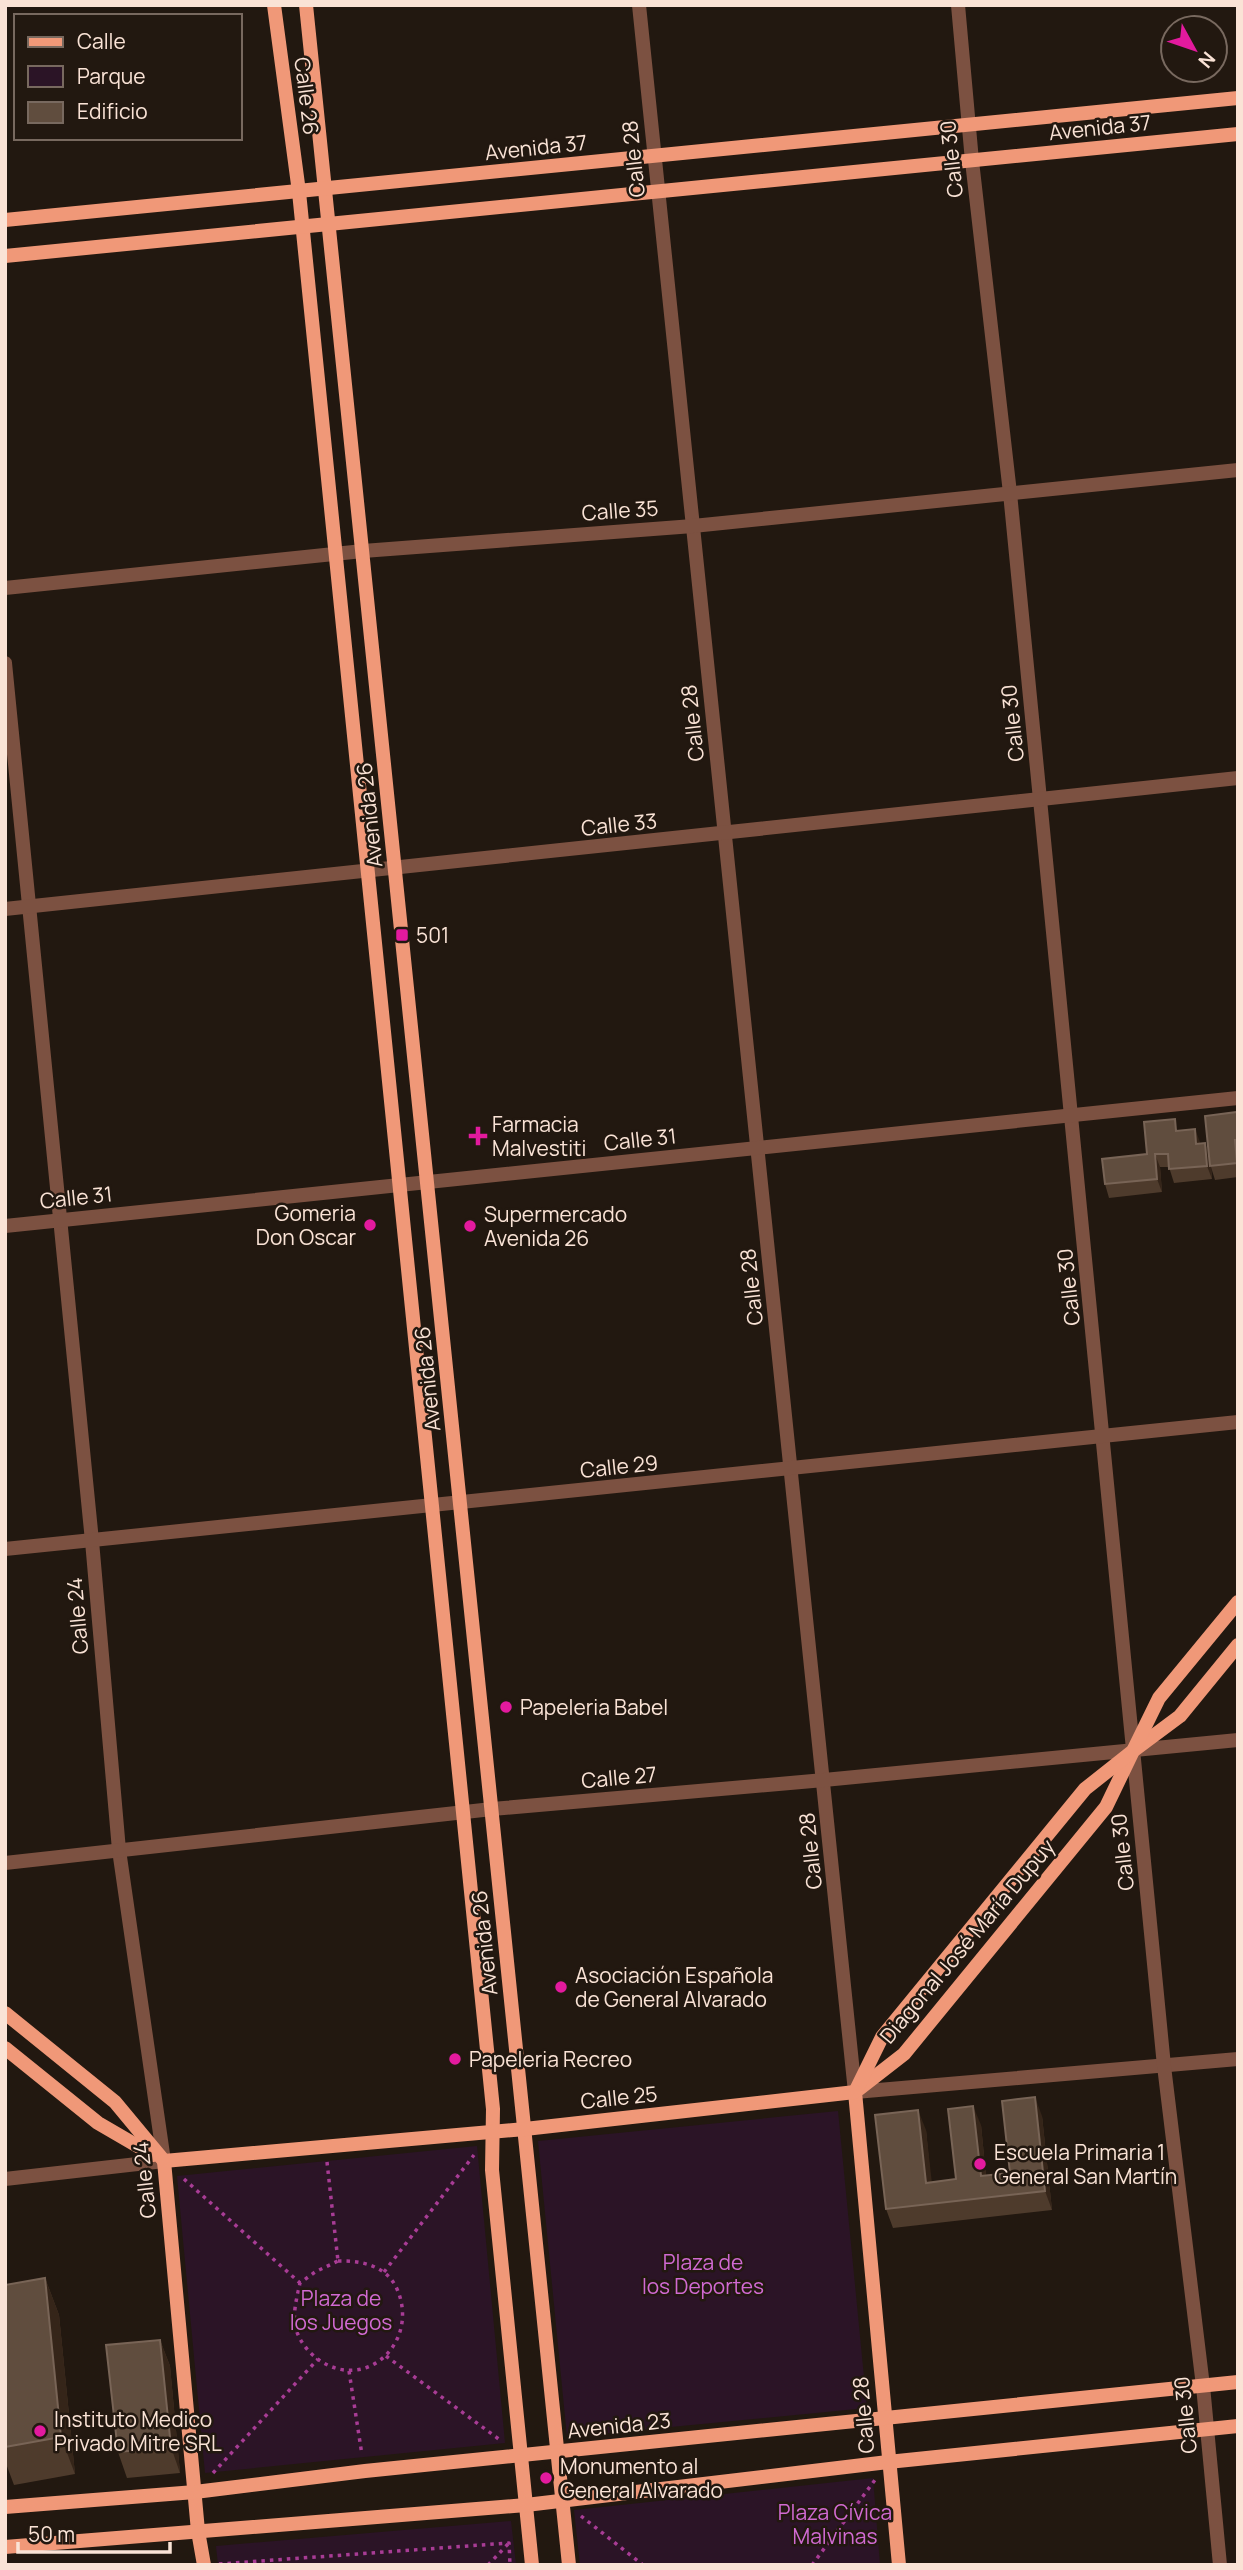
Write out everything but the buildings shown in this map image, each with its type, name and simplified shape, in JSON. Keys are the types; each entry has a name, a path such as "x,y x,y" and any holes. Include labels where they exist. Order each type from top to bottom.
{"main road":[{"name":"Calle 26","path":"274,5 299,192"},
{"name":"Calle 26","path":"306,5 325,189"},
{"name":"Avenida 37","path":"5,220 1238,97"},
{"name":"Avenida 37","path":"5,256 1238,134"},
{"name":"Avenida 26","path":"325,189 569,2565"},
{"name":"Avenida 26","path":"299,192 494,2109 492,2170 532,2565"},
{"name":"Diagonal José María Dupuy","path":"855,2092 904,2054 1106,1807 1159,1698 1238,1602"},
{"name":"Diagonal José María Dupuy","path":"855,2092 882,2037 1085,1789 1180,1716 1238,1645"},
{"path":"5,2013 115,2102 164,2161"},
{"path":"5,2048 98,2123 164,2161"},
{"name":"Calle 25","path":"164,2161 525,2129 855,2092"},
{"name":"Calle 28","path":"855,2092 899,2565"},
{"name":"Calle 24","path":"164,2161 198,2531 204,2565"},
{"name":"Avenida 23","path":"5,2507 195,2492 365,2471 1238,2382"},
{"path":"5,2547 526,2505 888,2462 1238,2426"}],"street":[{"name":"Calle 28","path":"639,5 855,2092"},
{"name":"Calle 30","path":"958,5 968,125 1010,494 1041,801 1164,2066 1203,2386 1220,2565"},
{"name":"Calle 35","path":"5,588 363,551 693,526 1238,470"},
{"name":"Calle 24","path":"5,663 92,1541 119,1850 164,2161"},
{"name":"Calle 33","path":"5,909 1238,778"},
{"name":"Calle 31","path":"5,1226 1238,1098"},
{"name":"Calle 29","path":"5,1549 1104,1438 1238,1422"},
{"name":"Calle 27","path":"5,1863 492,1809 1238,1740"},
{"name":"Calle 25","path":"855,2092 1238,2059"},
{"name":"Calle 25","path":"5,2179 164,2161"}],"path":[{"path":"384,2272 492,2132"},
{"path":"326,2148 338,2261"},
{"path":"164,2161 300,2283"},
{"path":"357,2260 384,2272 396,2287 404,2308 403,2327 396,2345 386,2356 370,2366 349,2371 330,2367 307,2352 295,2328 294,2309 300,2283 338,2261 357,2260"},
{"path":"386,2356 521,2456"},
{"path":"195,2492 318,2359"},
{"path":"349,2371 365,2471"},
{"path":"812,2565 888,2462"},
{"path":"563,2501 643,2565"},
{"path":"210,2565 509,2543"},
{"path":"488,2565 509,2543"},
{"path":"509,2543 510,2565"}],"green space":[{"name":"Plaza de los Deportes","path":"838,2111 867,2408 567,2437 538,2141"},
{"name":"Plaza de los Juegos","path":"477,2146 505,2443 205,2473 177,2176"},
{"name":"Plaza Cívica Malvinas","path":"873,2478 880,2565 580,2565 574,2510"},
{"path":"511,2521 516,2565 218,2565 216,2546"}],"place":[{"name":"501","path":"402,935"},
{"name":"Farmacia Malvestiti","path":"478,1136"},
{"name":"Gomeria Don Oscar","path":"370,1225"},
{"name":"Supermercado Avenida 26","path":"470,1226"},
{"name":"Papeleria Babel","path":"506,1707"},
{"name":"Asociación Española de General Alvarado","path":"561,1987"},
{"name":"Papeleria Recreo","path":"455,2059"},
{"name":"Escuela Primaria 1 General San Martín","path":"980,2164"},
{"name":"Instituto Medico Privado Mitre SRL","path":"40,2431"},
{"name":"Monumento al General Alvarado","path":"546,2478"}]}
